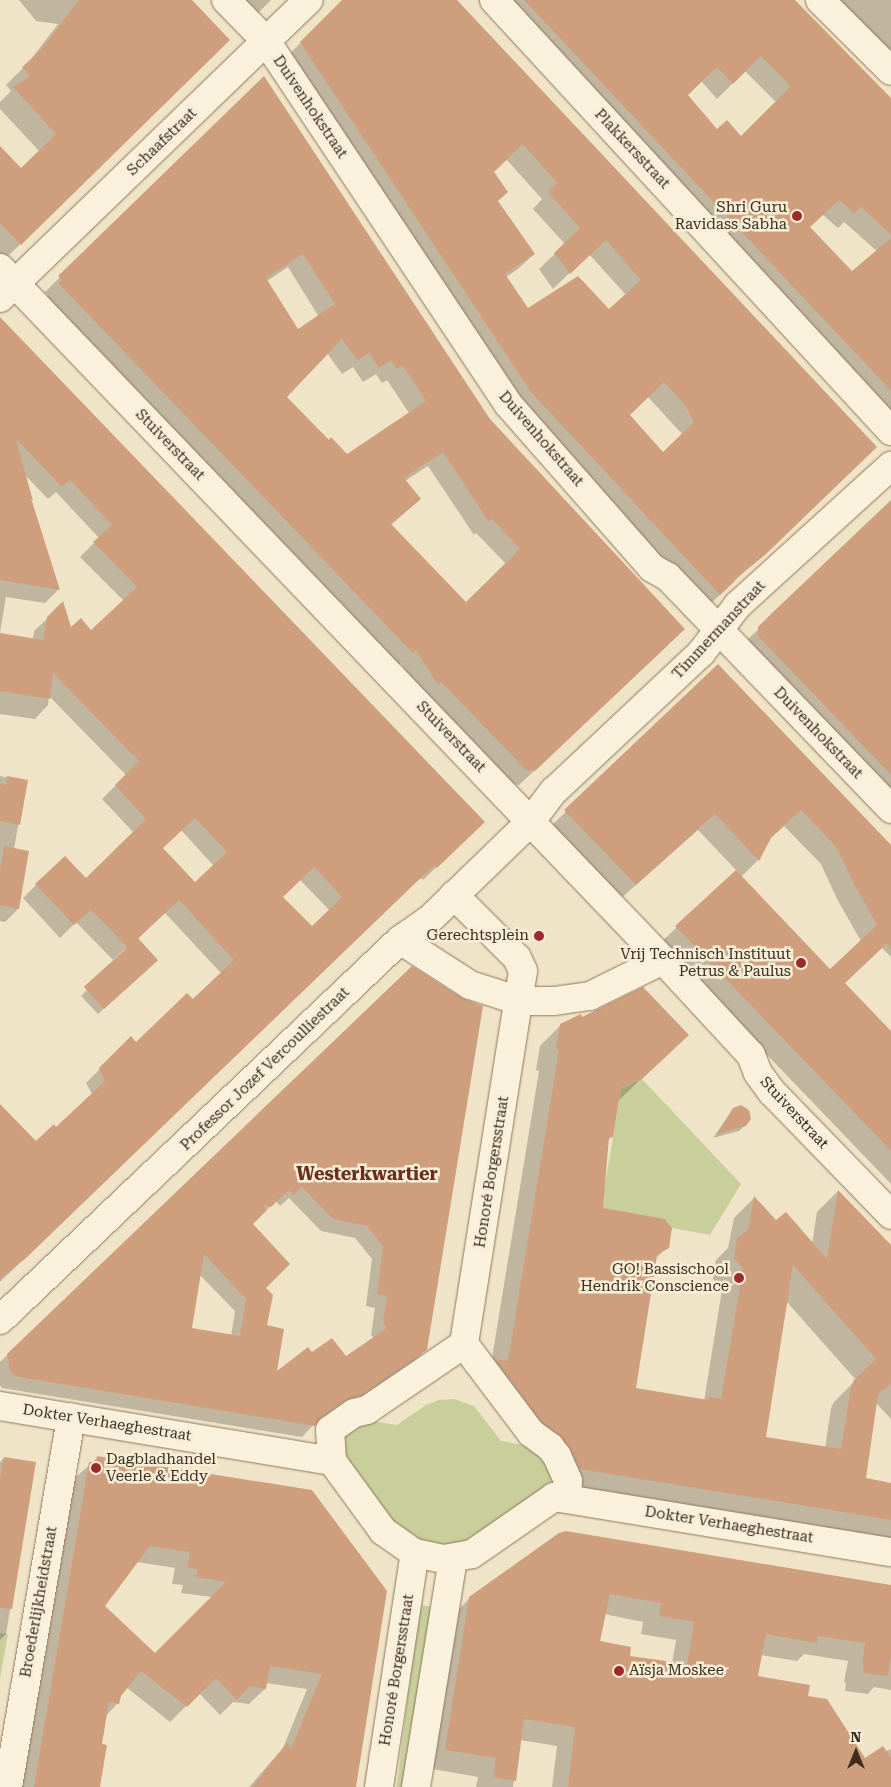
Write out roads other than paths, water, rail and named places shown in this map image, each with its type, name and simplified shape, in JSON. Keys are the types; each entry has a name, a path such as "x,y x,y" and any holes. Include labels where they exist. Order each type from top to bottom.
{"street":[{"name":"Duivenhokstraat","path":"226,0 266,42 508,404 652,568 668,577 891,809"},
{"name":"Schaafstraat","path":"5,283 309,0"},
{"name":"Plakkersstraat","path":"494,0 891,430"},
{"path":"820,0 891,71"},
{"name":"Stuiverstraat","path":"5,283 531,821 751,1055 758,1073 772,1092 891,1215"},
{"name":"Timmermanstraat","path":"531,821 554,791 702,653 738,605 891,466"},
{"name":"Professor Jozef Vercoulliestraat","path":"0,1320 400,940 429,920 531,821"},
{"path":"454,895 517,958 523,970 520,1001"},
{"path":"400,940 470,985 520,1001 554,1001 590,996 663,960"},
{"name":"Honoré Borgersstraat","path":"464,1344 520,1001"},
{"path":"464,1344 531,1433 550,1447 568,1481 567,1499 554,1497 472,1554 453,1558 430,1557 415,1553 383,1531 332,1461 330,1430 354,1413 367,1410 464,1344"},
{"name":"Dokter Verhaeghestraat","path":"0,1406 332,1461"},
{"name":"Broederlijkheidstraat","path":"8,1787 70,1417"},
{"name":"Dokter Verhaeghestraat","path":"567,1499 891,1552"},
{"name":"Honoré Borgersstraat","path":"379,1787 415,1553"},
{"path":"416,1787 453,1558"}],"place":[{"name":"Shri Guru Ravidass Sabha","path":"797,216"},
{"name":"Gerechtsplein","path":"539,936"},
{"name":"Vrij Technisch Instituut Petrus & Paulus","path":"801,963"},
{"name":"GO! Bassischool Hendrik Conscience","path":"739,1278"},
{"name":"Dagbladhandel Veerle & Eddy","path":"96,1468"},
{"name":"Aïsja Moskee","path":"619,1671"}],"district":[{"name":"Westerkwartier","path":"367,1174"}]}
